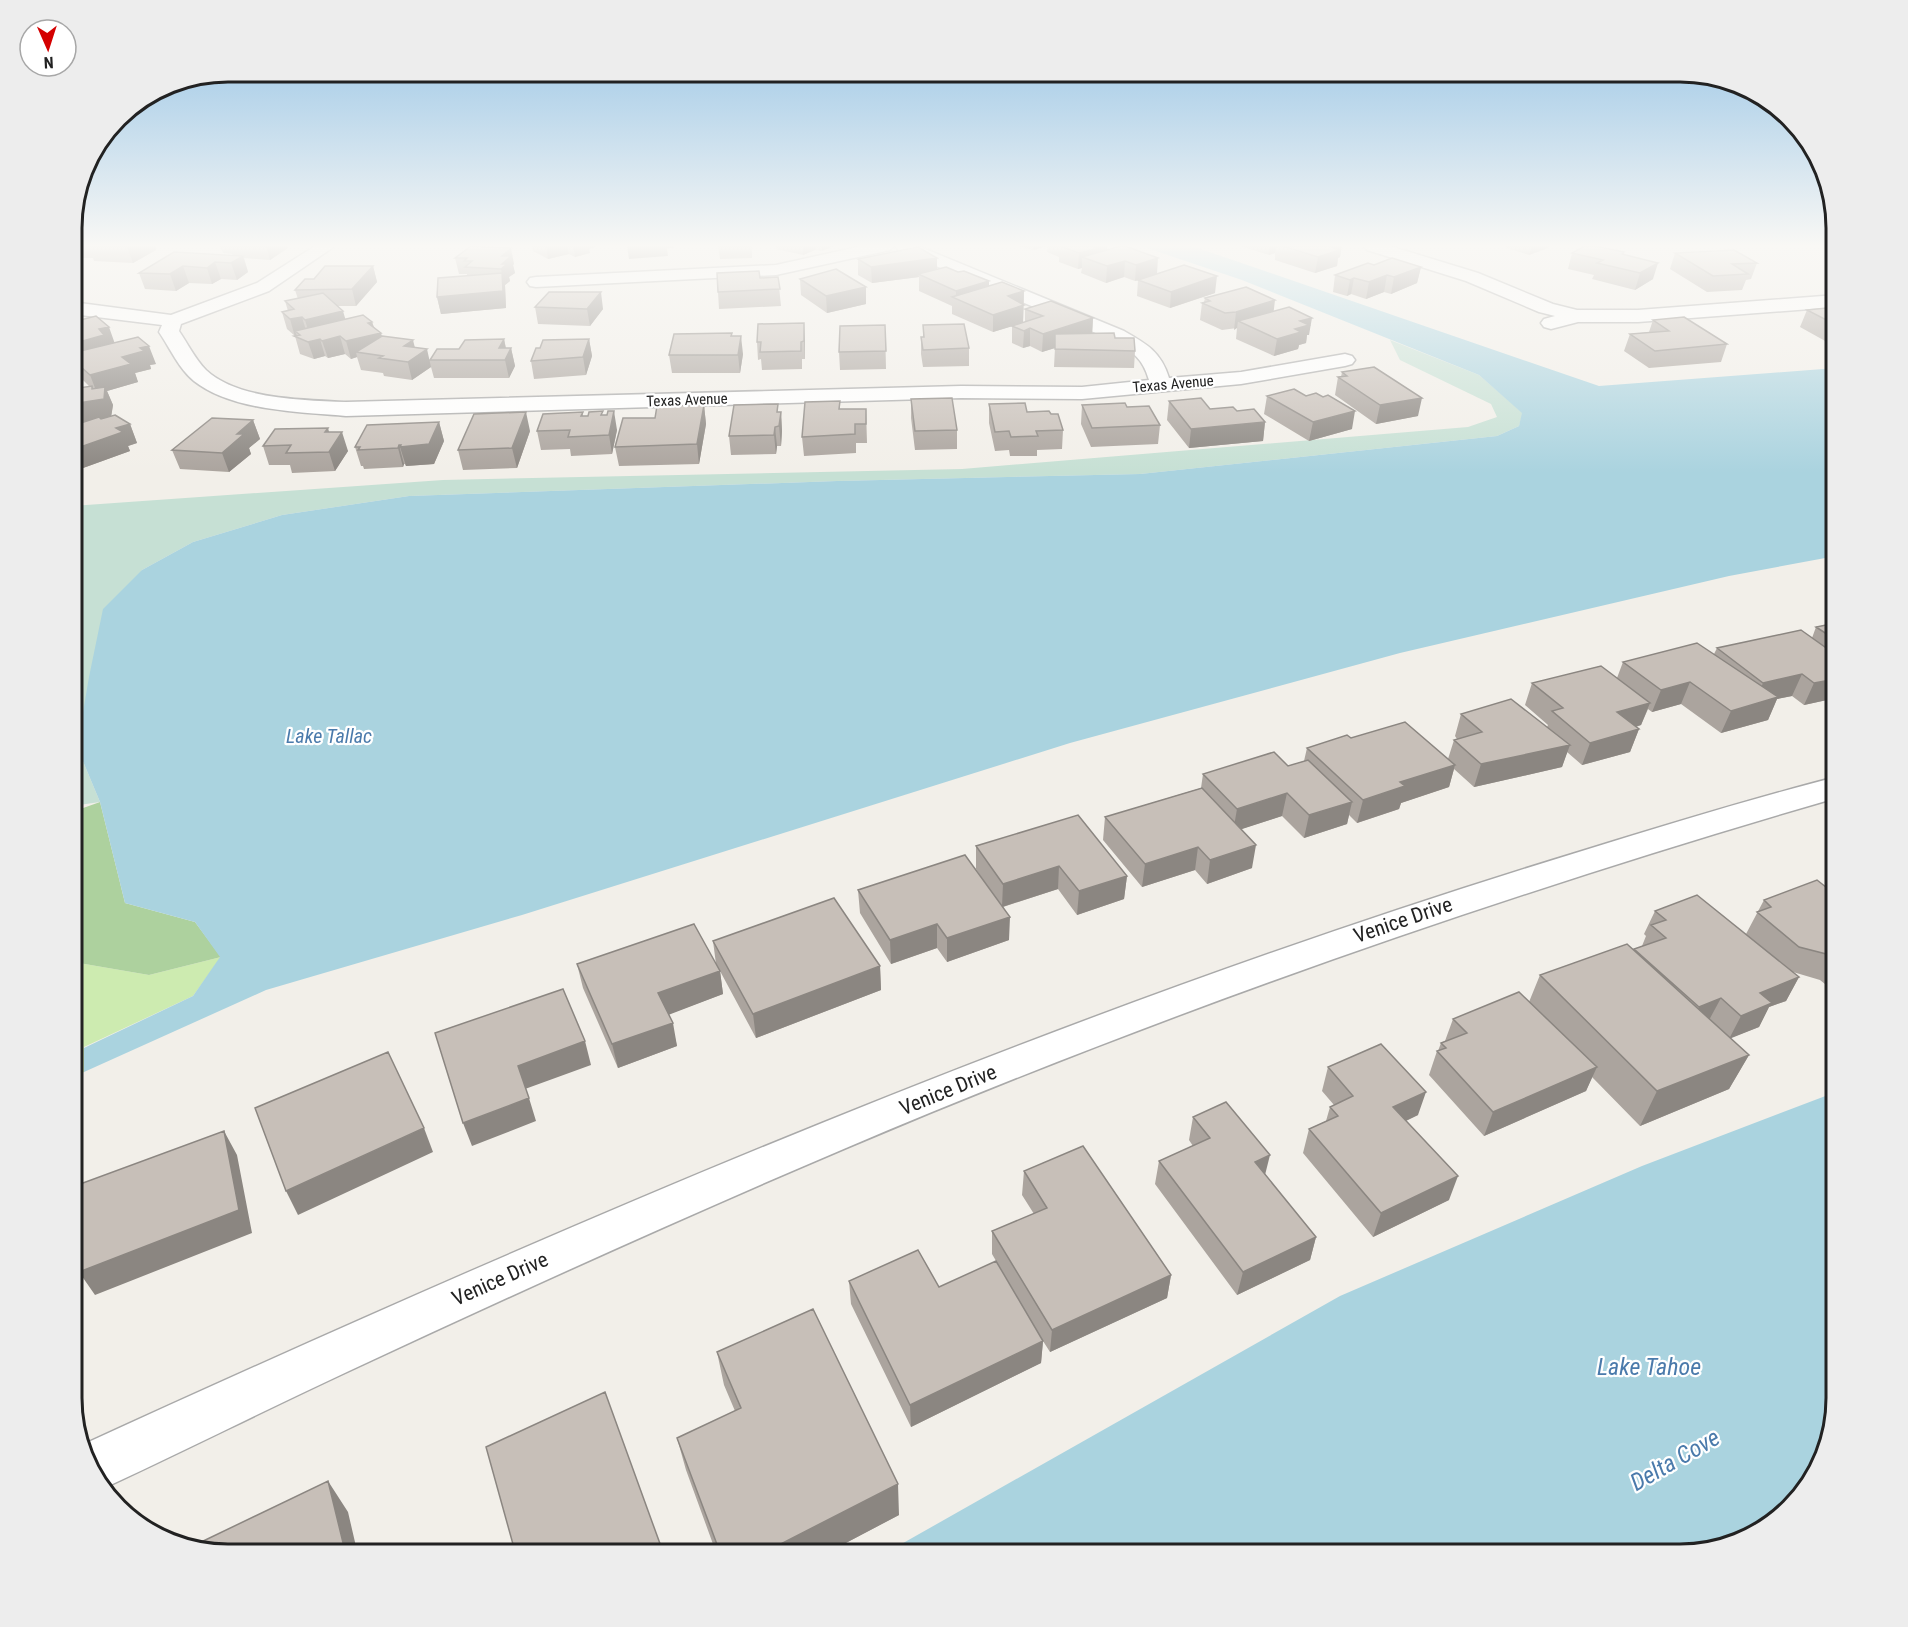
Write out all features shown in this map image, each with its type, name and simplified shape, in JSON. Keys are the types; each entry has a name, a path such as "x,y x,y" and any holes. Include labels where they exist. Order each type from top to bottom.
{"street":[{"name":"Texas Avenue","path":"173,322 169,332 180,344 191,364 202,377 218,386 247,396 293,405 346,410 938,393 1082,393 1241,378 1345,360"},
{"path":"1086,322 1117,335 1139,348 1154,362 1161,385"},
{"name":"Venice Drive","path":"98,1464 306,1366 689,1195 1084,1035 1426,912 1687,830 1826,790"}],"green space":[{"path":"1390,340 1479,375 1523,413 1519,426 1497,436 1140,474 837,481 409,496 282,515 193,542 142,570 83,731 83,505 443,480 962,469 1468,427 1497,417 1491,404 1400,360"},
{"path":"83,761 100,802 83,804"},
{"path":"100,802 125,903 195,922 221,957 149,975 83,964 83,808"},
{"path":"221,957 193,996 84,1047 83,1072 83,964 149,975"}],"water":[{"name":"Lake Tallac","path":"1347,322 1413,322 1599,386 1826,369 1826,558 1729,576 1400,653 1070,743 522,915 266,990 84,1072 84,1048 193,996 220,957 195,922 125,903 100,802 83,761 83,712 103,609 142,570 193,542 282,515 409,496 837,481 1140,474 1497,436 1519,426 1522,413 1479,375"},
{"name":"Lake Tahoe","path":"1826,1096 1826,1398 1823,1427 1818,1445 1801,1480 1776,1508 1752,1525 1726,1537 1708,1542 1679,1544 901,1544 1340,1296 1642,1166"}],"building":[{"path":"83,322 103,322 109,327 99,329 104,335 83,341"},
{"path":"334,322 372,322 368,323 381,333 346,341 340,336 308,342 294,336 300,335 295,331"},
{"path":"1025,322 1081,322 1043,334 1030,328 1024,331 1012,326"},
{"path":"1240,322 1302,322 1309,325 1295,329 1301,332 1277,339"},
{"path":"1656,322 1692,322 1727,344 1655,351 1630,334 1669,331"},
{"path":"804,323 804,341 801,342 801,351 760,352 761,342 757,342 758,324"},
{"path":"964,324 969,348 923,350 921,337 924,337 923,325"},
{"path":"885,325 886,351 839,352 840,326"},
{"path":"732,333 731,336 741,336 738,355 669,355 674,334"},
{"path":"1114,333 1115,338 1134,338 1135,351 1055,349 1055,334"},
{"path":"382,336 413,340 404,346 427,349 408,362 356,352"},
{"path":"138,337 149,346 140,348 144,351 122,357 131,364 90,375 83,369 83,350"},
{"path":"504,339 499,348 511,348 505,360 430,360 437,349 459,349 465,340"},
{"path":"589,339 583,357 531,361 536,348 540,348 543,340"},
{"path":"1374,367 1422,398 1380,405 1338,377 1347,376 1342,372"},
{"path":"83,387 105,387 104,399 83,402"},
{"path":"1294,389 1306,396 1316,393 1323,397 1328,395 1355,411 1313,422 1267,396"},
{"path":"952,398 957,430 915,431 911,399"},
{"path":"1201,398 1210,409 1233,407 1237,411 1254,409 1265,422 1191,429 1169,401"},
{"path":"840,401 839,409 866,409 866,424 855,424 855,434 802,437 805,402"},
{"path":"1025,403 1027,412 1049,411 1051,414 1058,414 1063,430 1036,431 1038,436 1011,437 1009,431 995,432 989,404"},
{"path":"1125,403 1127,407 1149,406 1160,425 1092,428 1082,405"},
{"path":"778,404 777,412 781,412 779,426 775,427 774,435 729,436 734,405"},
{"path":"704,405 697,444 615,447 623,418 655,418 657,406"},
{"path":"603,411 601,415 614,411 609,435 568,437 570,430 537,431 543,414 583,412 581,416 588,416 589,412"},
{"path":"526,412 512,448 458,450 474,414"},
{"path":"115,415 130,424 116,428 123,432 83,446 83,422 99,417 101,419"},
{"path":"212,418 253,420 237,434 244,434 222,453 172,450"},
{"path":"439,422 429,444 358,450 360,447 355,447 367,425"},
{"path":"328,428 325,432 342,432 329,452 286,453 291,445 263,446 275,429"},
{"path":"1826,625 1826,634 1816,627"},
{"path":"1801,630 1826,648 1826,681 1814,683 1802,674 1763,683 1717,648"},
{"path":"1697,643 1778,697 1731,711 1690,682 1661,690 1623,662"},
{"path":"1601,666 1650,703 1617,712 1639,729 1590,743 1552,711 1563,708 1532,683"},
{"path":"1511,699 1570,745 1481,764 1454,740 1482,732 1461,714"},
{"path":"1405,722 1455,765 1400,782 1405,786 1363,800 1307,748 1347,735 1351,738"},
{"path":"1274,752 1288,766 1308,760 1352,802 1309,815 1287,793 1237,809 1203,774"},
{"path":"1202,788 1256,845 1210,860 1198,847 1145,864 1105,817"},
{"path":"1078,815 1127,876 1079,891 1059,866 1003,884 976,846"},
{"path":"965,855 1010,917 947,938 937,924 890,940 858,890"},
{"path":"1817,880 1826,887 1826,954 1799,947 1757,912 1771,907 1764,900"},
{"path":"1697,895 1799,977 1760,993 1772,1003 1741,1016 1721,998 1699,1007 1634,949 1666,938 1651,925 1666,920 1655,911"},
{"path":"834,898 880,966 753,1014 713,941"},
{"path":"694,924 720,971 658,993 673,1023 612,1044 577,964"},
{"path":"1627,944 1749,1055 1657,1091 1540,975"},
{"path":"563,989 585,1041 518,1066 529,1098 463,1123 435,1033"},
{"path":"1519,992 1597,1067 1493,1112 1437,1051 1446,1048 1441,1043 1467,1033 1453,1019"},
{"path":"1381,1044 1426,1092 1393,1107 1458,1176 1381,1213 1309,1129 1338,1116 1330,1107 1353,1096 1328,1067"},
{"path":"388,1052 424,1128 286,1191 255,1108"},
{"path":"1226,1102 1270,1155 1255,1162 1316,1237 1243,1272 1159,1161 1210,1138 1193,1117"},
{"path":"224,1131 239,1210 83,1270 83,1183"},
{"path":"1083,1146 1171,1275 1052,1330 992,1231 1047,1208 1024,1171"},
{"path":"918,1250 939,1287 996,1261 1043,1341 910,1405 849,1281"},
{"path":"813,1309 898,1484 781,1544 717,1544 677,1438 741,1408 717,1352"},
{"path":"605,1392 660,1544 513,1544 486,1447"},
{"path":"328,1481 343,1544 229,1544 201,1542"}],"water label":[{"name":"Delta Cove","path":"1675,1460"}]}
